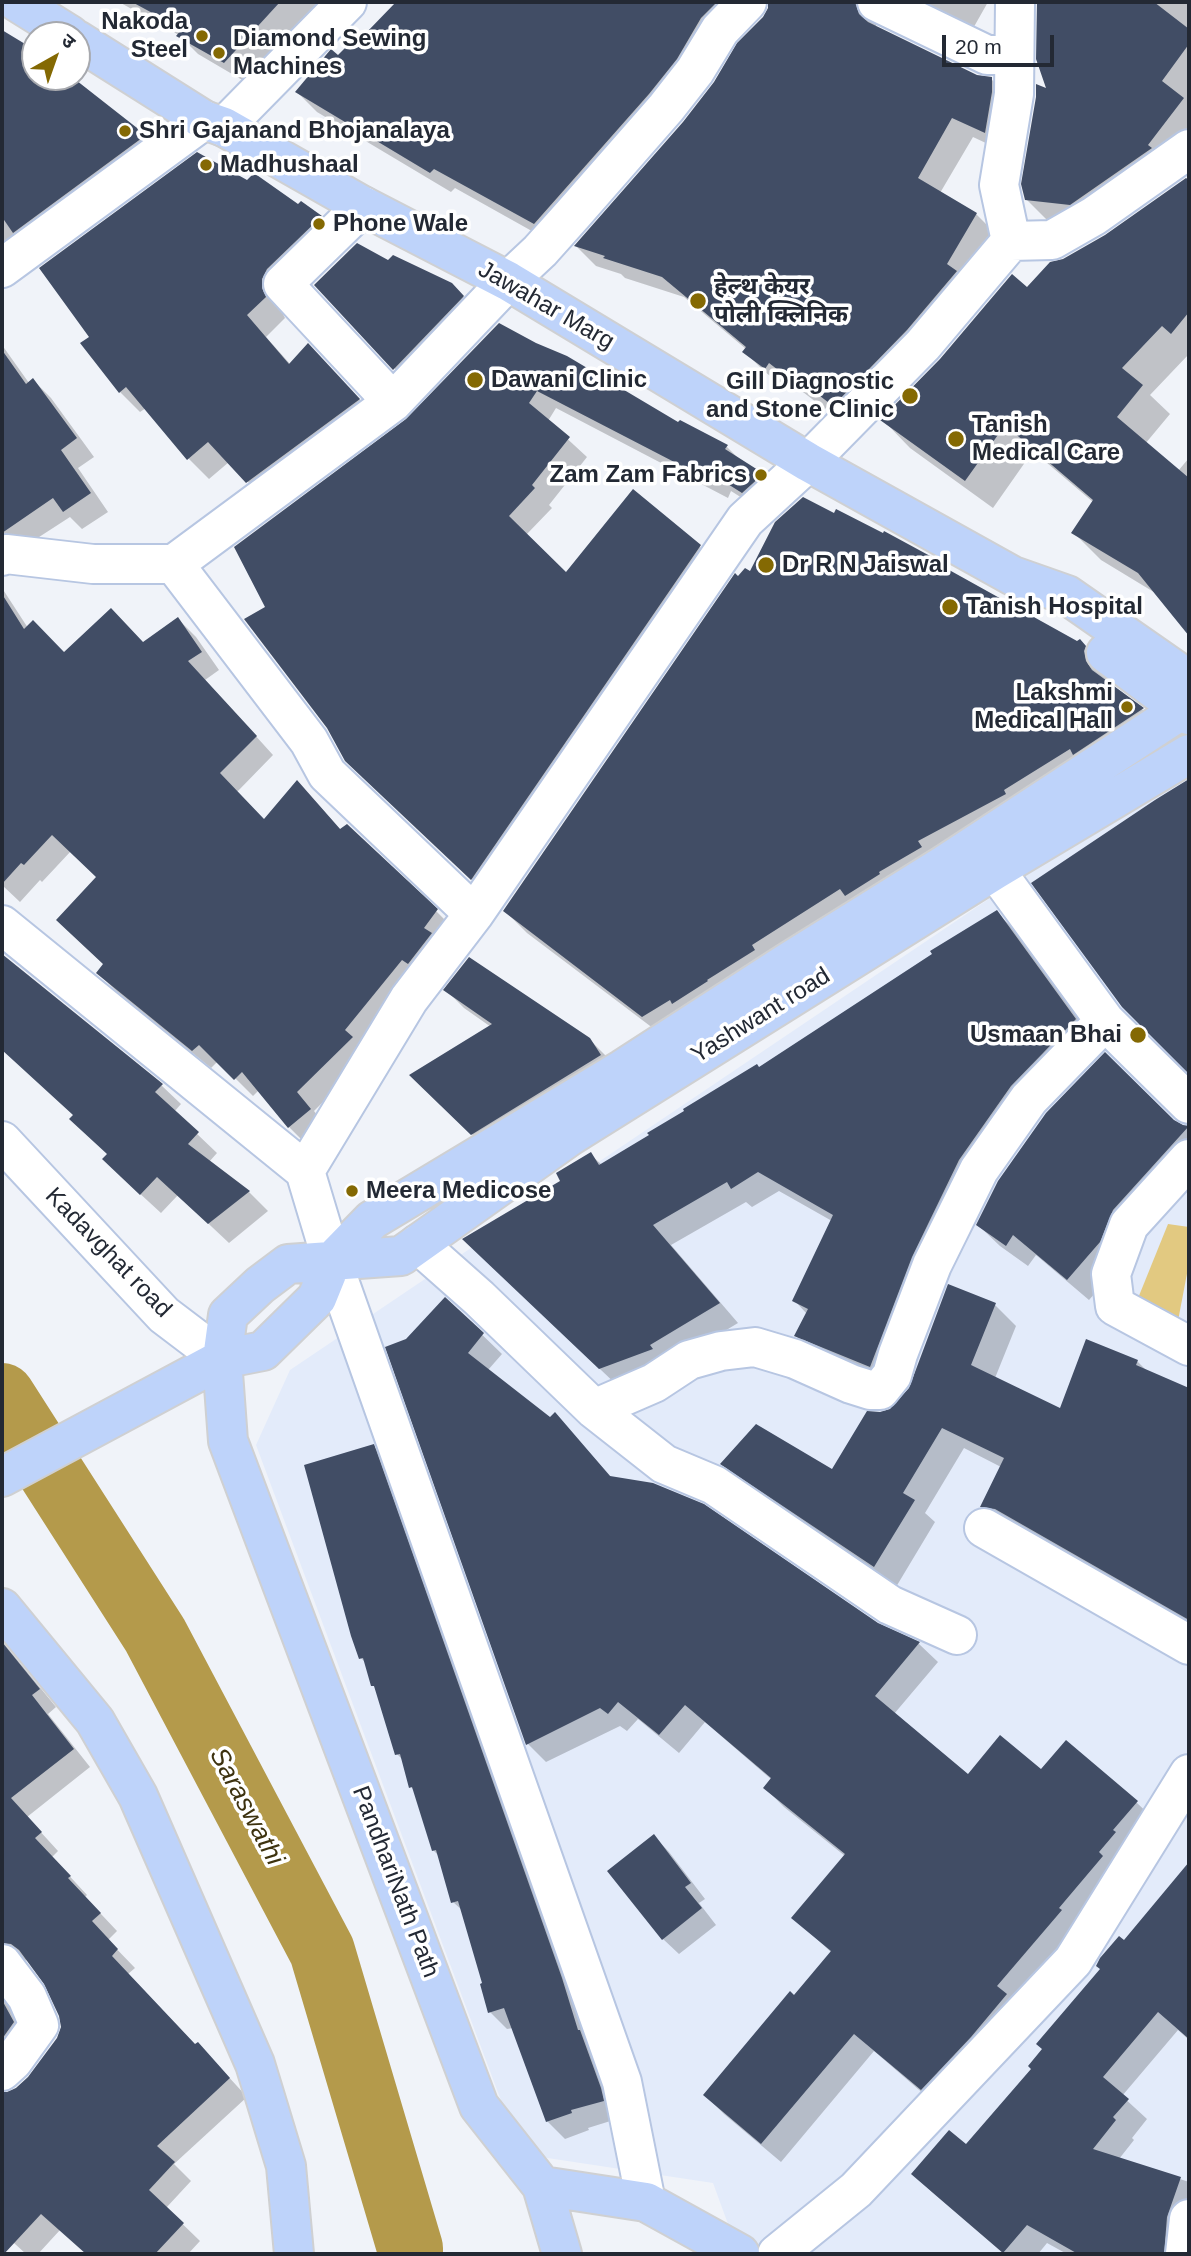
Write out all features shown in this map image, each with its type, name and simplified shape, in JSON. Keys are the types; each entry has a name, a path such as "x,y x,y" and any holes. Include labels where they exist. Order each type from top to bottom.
{"main road":[{"path":"17,2 48,21"},
{"name":"Jawahar Marg","path":"91,48 214,123 363,206 508,281 808,462 1013,576 1067,595 1188,703"},
{"path":"2,1477 222,1359 263,1351 317,1298 332,1261 372,1220 623,1069 944,865 1188,703"},
{"name":"Yashwant road","path":"332,1261 401,1256 570,1136 995,870 1189,754"},
{"name":"PandhariNath Path","path":"332,1261 288,1265 260,1285 228,1315 222,1359 228,1441 479,2106 541,2186"},
{"path":"2,1608 95,1721 138,1796 255,2064 286,2166 294,2254"},
{"path":"562,2254 541,2186 646,2202 740,2254"}],"street":[{"path":"2,268 214,123 347,2"},
{"path":"2,556 6,554 93,564 174,564 393,402 540,251 666,107 695,71 720,30 747,2"},
{"path":"877,2 987,55 1014,55"},
{"path":"1011,241 999,186 1014,94 1015,2"},
{"path":"305,1171 409,999 474,914 745,520 808,462 923,345 1011,241 1052,240 1094,216 1189,149"},
{"path":"363,206 283,284 393,402"},
{"path":"174,564 309,741 327,774 474,914"},
{"path":"995,870 1105,1021 1189,1104"},
{"path":"2,925 305,1171 332,1261 622,2082 646,2202"},
{"path":"594,1409 654,1383 689,1360 755,1347 795,1359 851,1384 880,1390 892,1375 932,1265 979,1170 1029,1099 1105,1021"},
{"name":"Kadavghat road","path":"2,1141 164,1315 222,1359"},
{"path":"1189,1158 1129,1225 1111,1274 1115,1306 1189,1346"},
{"path":"418,1244 479,1298 594,1409 664,1464 714,1485 890,1605 957,1635"},
{"path":"984,1528 1189,1645"},
{"path":"777,2254 856,2189 1073,1961 1189,1774"},
{"path":"2,1964 27,1997 39,2025 13,2061 2,2071"},
{"path":"1185,2254 1189,2219"}],"shaded area":[{"path":"1189,764 1189,2254 739,2254 713,2183 521,2154 256,1445 290,1370"},
{"path":"1168,1224 1189,1227 1189,1263 1174,1342 1128,1323"}],"building":[{"path":"132,2 280,2 224,63 176,36 182,29"},
{"path":"396,2 717,2 701,18 677,59 649,94 534,224 434,169 430,173 295,92 331,49 338,55 362,31 365,34"},
{"path":"768,2 855,2 859,14 868,22 977,75 992,77 985,133 952,118 918,178 977,213 947,264 957,271 907,330 833,406 807,386 804,390 769,363 765,369 742,352 746,347 662,277 574,246 683,122 714,82 737,43 763,17"},
{"path":"1037,2 1154,2 1189,29 1189,44 1162,81 1184,98 1148,145 1152,148 1070,205 1025,200 1021,184 1036,84 1046,88 1036,59"},
{"path":"2,30 21,42 21,91 90,91 146,135 13,233 2,217"},
{"path":"197,152 247,180 254,173 298,204 301,201 322,216 267,269 262,279 266,297 247,315 289,364 308,343 360,399 246,483 208,442 187,460 126,387 119,393 80,343 89,337 39,268"},
{"path":"1186,178 1189,180 1189,312 1171,334 1162,326 1122,368 1143,385 1117,417 1189,478 1189,636 1138,573 1071,533 1093,500 1005,425 965,481 880,420 940,359 1012,274 1027,287 1050,262 1063,259 1105,235"},
{"path":"357,243 388,260 393,255 452,283 464,296 393,370 314,285"},
{"path":"499,323 567,356 678,422 680,420 728,445 725,449 762,475 742,493 712,474 709,480 537,391 529,403 570,437 532,485 535,488 509,516 566,572 633,489 701,545 471,880 345,761 327,728 244,619 265,607 234,547 406,419"},
{"path":"2,350 26,384 33,378 77,438 61,450 91,493 63,512 53,498 2,533"},
{"path":"803,497 834,513 836,509 883,533 884,531 1077,641 1080,639 1086,646 1086,661 1092,670 1144,708 1073,755 1070,749 1004,790 1006,794 918,841 922,847 845,896 840,889 752,945 755,950 708,981 672,1004 670,1000 642,1017 503,911 735,573 738,576 745,568 750,571 775,522"},
{"path":"2,594 24,629 33,620 64,652 111,608 143,642 178,617 202,652 188,661 257,736 220,773 264,819 297,780 340,829 347,824 438,909 424,928 432,933 408,964 402,960 345,1030 353,1037 297,1092 311,1109 288,1128 242,1072 234,1080 199,1045 192,1051 96,973 103,964 56,920 96,877 52,835 2,884"},
{"path":"1189,779 1189,1074 1122,1007 1031,883"},
{"path":"997,910 1076,1019 1011,1086 959,1160 912,1257 870,1367 794,1336 808,1309 792,1301 833,1215 758,1172 731,1189 727,1182 653,1225 720,1303 650,1345 653,1349 599,1369 462,1239 560,1181 556,1173 591,1152 599,1165 649,1135 647,1133 684,1111 683,1109 757,1064 759,1067 932,954 930,951"},
{"path":"2,954 163,1084 155,1092 199,1132 188,1144 250,1191 208,1224 157,1177 140,1195 102,1159 107,1154 69,1119 73,1115 2,1050"},
{"path":"469,957 590,1038 601,1055 471,1135 409,1075 492,1024 443,990"},
{"path":"1105,1052 1174,1120 1189,1126 1113,1210 1100,1242 1067,1280 1013,1235 1006,1246 976,1225 998,1181 1046,1113"},
{"path":"948,1284 996,1303 971,1365 1060,1408 1086,1339 1138,1360 1136,1365 1189,1388 1189,1620 995,1509 980,1507 1004,1458 942,1428 903,1493 915,1500 874,1567 720,1464 756,1424 832,1469 867,1411 880,1412 890,1409 909,1388"},
{"path":"445,1297 484,1333 468,1353 550,1417 555,1412 610,1476 653,1483 704,1504 878,1623 920,1642 875,1696 968,1774 1000,1735 1041,1769 1066,1740 1138,1801 1113,1830 1116,1832 1099,1852 1103,1856 1059,1908 1062,1910 997,1986 1007,1994 921,2090 854,2034 761,2144 703,2095 790,1991 794,1995 831,1951 791,1918 845,1854 763,1788 771,1778 685,1705 659,1735 618,1702 608,1714 600,1708 526,1745 385,1347 406,1339"},
{"path":"374,1444 578,2030 601,2088 604,2101 571,2110 572,2113 546,2122 504,2008 488,2013 458,1901 451,1903 436,1850 432,1851 412,1787 409,1788 400,1754 395,1755 374,1686 371,1686 363,1658 359,1659 351,1636 304,1465"},
{"path":"2,1642 40,1689 32,1695 74,1749 11,1798 42,1832 35,1838 101,1913 92,1921 118,1949 112,1956 230,2078 157,2146 175,2162 149,2190 184,2223 155,2254 86,2254 41,2214 2,2254 2,2092 16,2088 28,2077 57,2038 61,2027 59,2016 44,1984 19,1950 11,1944 2,1943"},
{"path":"654,1834 691,1883 685,1887 702,1908 662,1940 607,1871"},
{"path":"1189,1862 1189,2039 1158,2012 1103,2077 1129,2099 1113,2117 1116,2120 1093,2149 1181,2177 1167,2217 1164,2254 1078,2254 1027,2225 1003,2253 911,2174 949,2130 966,2144 1031,2069 1028,2066 1042,2049 1036,2044 1100,1969 1096,1966 1100,1958 1119,1936 1124,1940"},
{"path":"2,2000 14,2022 2,2039"}],"waterway":[{"name":"Saraswathi","path":"2,1396 155,1635 322,1951 410,2254"}],"place":[{"name":"Nakoda Steel","path":"202,36"},
{"name":"Diamond Sewing Machines","path":"219,53"},
{"name":"Shri Gajanand Bhojanalaya","path":"125,131"},
{"name":"Madhushaal","path":"206,165"},
{"name":"Phone Wale","path":"319,224"},
{"name":"हेल्थ केयर पोली क्लिनिक","path":"698,301"},
{"name":"Dawani Clinic","path":"475,380"},
{"name":"Gill Diagnostic and Stone Clinic","path":"910,396"},
{"name":"Tanish Medical Care","path":"956,439"},
{"name":"Zam Zam Fabrics","path":"761,475"},
{"name":"Dr R N Jaiswal","path":"766,565"},
{"name":"Tanish Hospital","path":"950,607"},
{"name":"Lakshmi Medical Hall","path":"1127,707"},
{"name":"Usmaan Bhai","path":"1138,1035"},
{"name":"Meera Medicose","path":"352,1191"}]}
